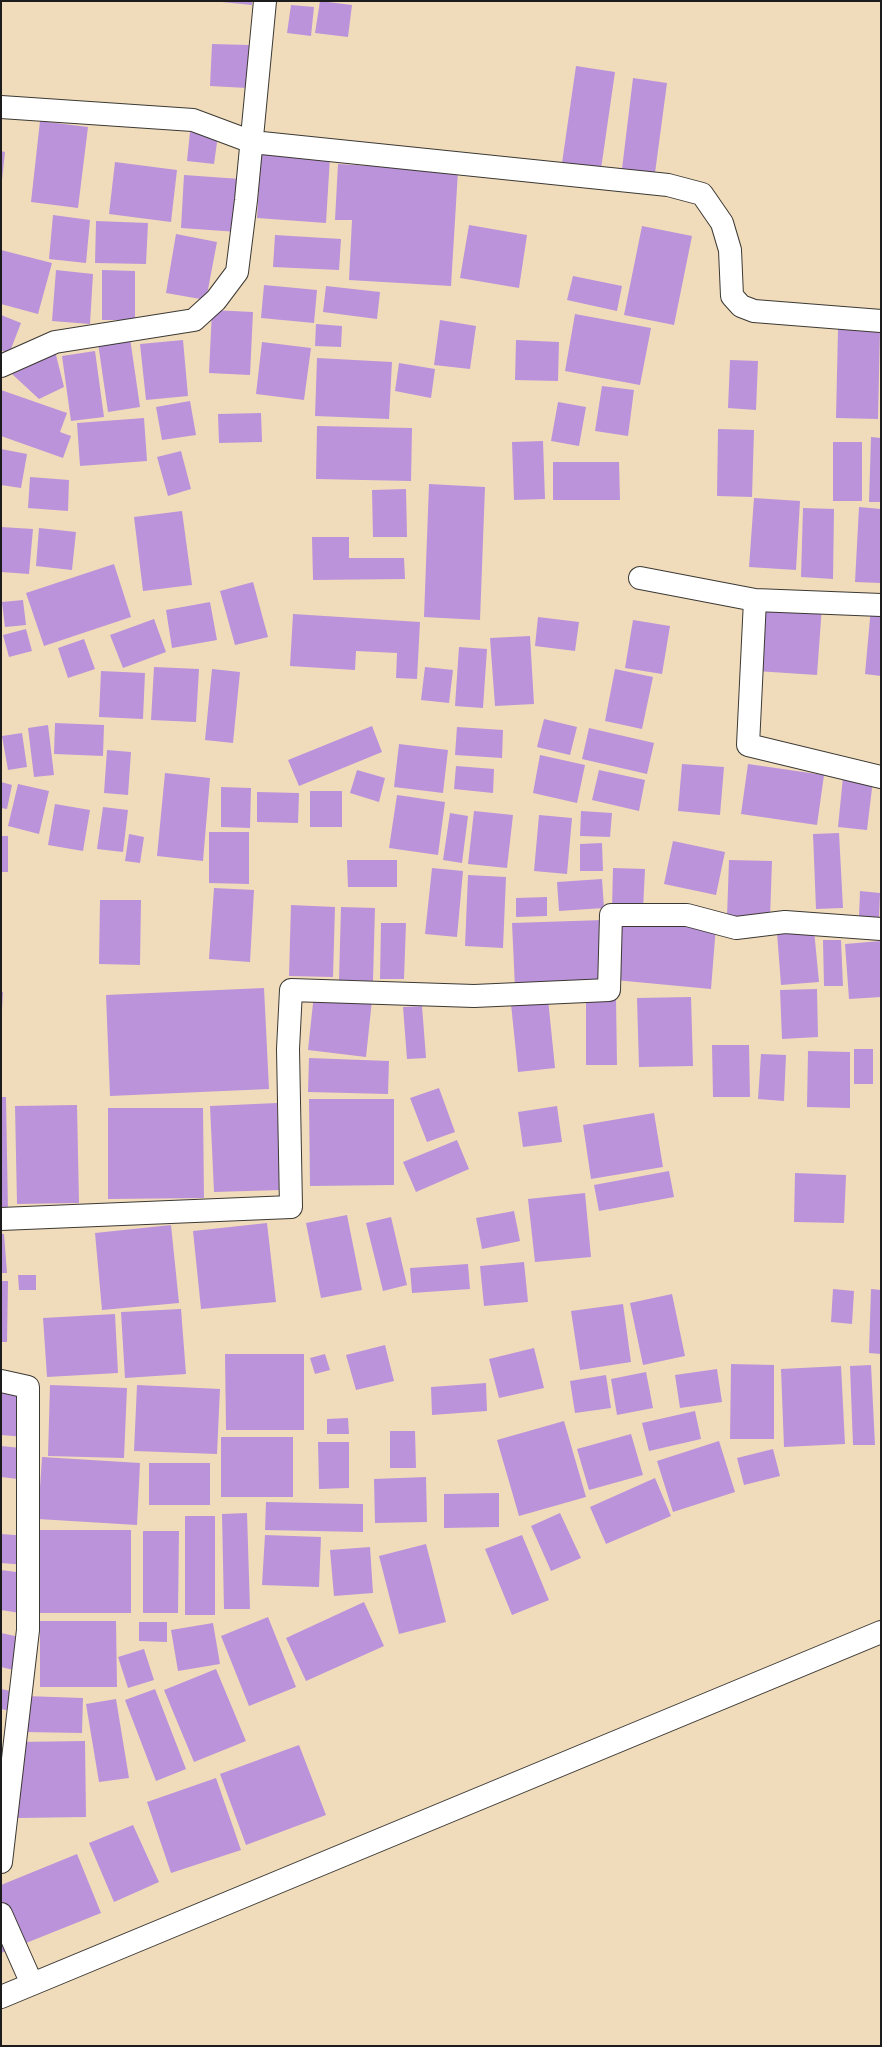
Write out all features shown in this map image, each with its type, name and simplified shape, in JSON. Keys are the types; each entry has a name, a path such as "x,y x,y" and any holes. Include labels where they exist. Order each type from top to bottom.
{"street":[{"path":"1,366 55,342 194,320 216,300 237,272 252,142 265,1"},
{"path":"1,107 194,120 252,142 668,185 702,194 722,223 730,250 732,296 741,306 754,310 881,321"},
{"path":"640,578 755,600 881,605"},
{"path":"755,600 748,745 881,777"},
{"path":"1,1219 291,1207 288,1049 291,990 474,996 609,990 610,915 687,915 736,928 785,922 881,929"},
{"path":"1,1382 28,1387 28,1630 1,1862"},
{"path":"1,1997 881,1632"},
{"path":"1,1914 32,1984"}],"building":[{"path":"212,1 252,1 252,5"},
{"path":"320,1 352,5 348,37 315,33"},
{"path":"291,5 314,7 311,36 287,33"},
{"path":"212,44 249,45 247,88 210,86"},
{"path":"576,66 615,72 601,169 562,163"},
{"path":"633,78 667,83 655,173 622,169"},
{"path":"40,121 88,127 78,208 31,202"},
{"path":"190,132 218,135 214,164 187,161"},
{"path":"1,151 5,152 2,180 1,180"},
{"path":"261,152 330,157 326,223 257,218"},
{"path":"115,162 177,170 171,222 109,214"},
{"path":"338,164 458,171 451,286 349,280 352,220 335,220"},
{"path":"184,175 241,179 238,232 181,228"},
{"path":"53,215 90,220 86,263 49,259"},
{"path":"96,221 148,223 146,264 95,263"},
{"path":"469,225 527,235 519,288 460,278"},
{"path":"642,226 692,236 674,325 624,315"},
{"path":"176,234 217,242 206,300 166,293"},
{"path":"275,235 341,239 339,270 273,267"},
{"path":"1,250 52,263 38,314 1,304"},
{"path":"56,270 93,274 90,324 52,321"},
{"path":"102,270 135,271 135,320 102,320"},
{"path":"573,276 622,286 617,311 567,300"},
{"path":"264,285 317,290 314,323 261,318"},
{"path":"326,286 380,292 377,319 323,312"},
{"path":"212,310 253,312 250,375 209,373"},
{"path":"575,314 651,328 640,385 565,371"},
{"path":"1,315 21,323 9,354 1,350"},
{"path":"440,320 476,326 470,369 434,365"},
{"path":"316,324 342,326 341,347 315,346"},
{"path":"838,329 880,330 878,419 836,418"},
{"path":"130,338 140,407 108,412 98,343"},
{"path":"183,340 188,396 146,400 140,344"},
{"path":"516,340 559,342 558,381 515,380"},
{"path":"262,342 311,348 304,400 256,394"},
{"path":"55,351 64,387 39,399 12,374"},
{"path":"95,351 104,417 71,421 62,356"},
{"path":"317,358 392,362 389,419 315,416"},
{"path":"730,360 758,361 756,410 728,408"},
{"path":"399,363 435,369 431,398 395,391"},
{"path":"602,386 634,390 628,436 595,431"},
{"path":"1,390 67,413 60,432 71,436 63,458 1,436"},
{"path":"190,401 196,435 162,440 156,407"},
{"path":"558,402 586,407 579,446 551,441"},
{"path":"261,413 262,442 219,443 218,414"},
{"path":"144,418 147,461 80,466 77,423"},
{"path":"317,426 412,428 411,481 316,479"},
{"path":"718,429 754,430 752,497 717,496"},
{"path":"871,437 881,438 881,502 869,502"},
{"path":"543,441 545,499 514,500 512,442"},
{"path":"833,442 862,442 862,501 833,501"},
{"path":"1,449 27,454 21,488 1,485"},
{"path":"181,451 191,489 168,496 157,457"},
{"path":"553,462 619,462 620,500 553,500"},
{"path":"30,477 69,480 68,511 28,508"},
{"path":"429,484 485,487 480,620 424,617"},
{"path":"406,489 407,537 373,537 372,490"},
{"path":"754,498 800,501 796,570 749,567"},
{"path":"859,507 881,509 881,583 855,582"},
{"path":"803,508 834,509 833,579 801,577"},
{"path":"182,511 192,585 143,591 134,517"},
{"path":"1,527 33,529 29,574 1,572"},
{"path":"39,528 76,532 72,570 36,566"},
{"path":"312,537 349,537 349,558 404,558 405,579 313,580"},
{"path":"114,564 131,617 44,646 26,593"},
{"path":"253,582 268,637 235,645 220,591"},
{"path":"23,600 26,625 5,627 2,602"},
{"path":"210,602 217,640 172,648 166,610"},
{"path":"760,602 822,606 817,675 756,671"},
{"path":"871,607 881,608 881,676 865,674"},
{"path":"293,614 420,622 417,679 396,678 397,653 356,651 355,670 290,666"},
{"path":"538,617 579,622 575,651 535,646"},
{"path":"154,619 166,652 123,668 110,635"},
{"path":"633,620 670,626 662,674 625,668"},
{"path":"26,629 32,651 9,657 3,635"},
{"path":"530,636 534,704 495,706 490,638"},
{"path":"84,639 95,669 68,678 58,648"},
{"path":"459,647 487,649 483,708 455,706"},
{"path":"154,667 199,669 196,722 151,720"},
{"path":"425,667 453,670 449,703 421,700"},
{"path":"212,669 240,672 233,743 205,740"},
{"path":"615,669 653,677 642,729 605,721"},
{"path":"101,671 145,673 143,719 99,717"},
{"path":"544,719 577,727 570,755 537,747"},
{"path":"55,723 104,725 103,756 54,754"},
{"path":"48,725 54,775 34,777 28,728"},
{"path":"372,726 382,752 299,786 288,760"},
{"path":"457,727 503,730 502,758 455,755"},
{"path":"589,728 654,743 647,774 582,759"},
{"path":"22,733 27,767 8,770 2,736"},
{"path":"399,744 448,750 443,793 394,787"},
{"path":"107,750 131,752 128,795 104,793"},
{"path":"540,755 585,765 577,803 533,793"},
{"path":"682,764 724,767 720,815 678,811"},
{"path":"748,764 824,775 817,825 741,814"},
{"path":"456,766 494,769 493,793 454,789"},
{"path":"357,770 385,778 379,802 350,793"},
{"path":"599,770 645,780 639,811 592,800"},
{"path":"165,773 210,778 203,861 157,856"},
{"path":"843,777 873,780 867,830 838,827"},
{"path":"1,782 12,785 7,809 1,808"},
{"path":"18,784 49,791 39,834 8,826"},
{"path":"221,787 251,788 250,828 221,827"},
{"path":"310,791 342,791 342,827 310,827"},
{"path":"257,792 299,793 298,823 257,822"},
{"path":"397,795 445,802 438,855 389,848"},
{"path":"55,804 90,810 83,851 48,845"},
{"path":"103,807 128,810 123,852 97,849"},
{"path":"474,811 513,815 507,868 468,864"},
{"path":"581,811 612,813 610,837 580,836"},
{"path":"450,813 468,816 462,863 443,860"},
{"path":"539,815 572,818 567,874 534,871"},
{"path":"209,832 249,832 249,884 209,883"},
{"path":"839,833 843,908 816,909 813,834"},
{"path":"129,834 144,837 140,863 125,861"},
{"path":"1,836 8,836 8,872 1,872"},
{"path":"673,841 725,852 716,895 664,884"},
{"path":"602,843 603,871 580,871 580,844"},
{"path":"347,860 397,860 397,887 348,887"},
{"path":"729,860 772,861 770,918 727,917"},
{"path":"432,868 463,871 457,937 425,934"},
{"path":"613,868 645,869 643,910 612,909"},
{"path":"468,875 506,877 503,948 465,946"},
{"path":"602,879 604,908 559,911 557,882"},
{"path":"214,888 254,890 250,962 209,959"},
{"path":"860,891 880,893 879,918 859,917"},
{"path":"547,897 547,916 516,917 516,898"},
{"path":"100,900 141,900 140,965 99,964"},
{"path":"291,905 335,907 333,977 289,976"},
{"path":"341,907 375,908 373,981 339,980"},
{"path":"620,918 716,926 711,989 615,980"},
{"path":"604,920 606,985 515,988 512,923"},
{"path":"381,923 406,923 404,979 380,979"},
{"path":"814,930 819,982 781,985 777,933"},
{"path":"823,940 841,940 843,986 824,986"},
{"path":"881,941 881,997 849,999 845,944"},
{"path":"264,988 269,1089 110,1096 106,995"},
{"path":"817,989 818,1037 782,1039 780,990"},
{"path":"1,992 3,992 2,1010 1,1010"},
{"path":"314,994 372,1000 366,1057 308,1050"},
{"path":"691,997 693,1066 639,1067 637,998"},
{"path":"586,998 616,998 617,1065 586,1065"},
{"path":"548,999 555,1068 518,1072 511,1004"},
{"path":"422,1006 426,1058 407,1059 403,1007"},
{"path":"712,1045 749,1045 750,1097 713,1097"},
{"path":"854,1049 873,1049 873,1084 854,1084"},
{"path":"808,1051 850,1052 850,1108 807,1107"},
{"path":"761,1054 786,1055 784,1101 758,1099"},
{"path":"309,1058 389,1061 388,1094 308,1092"},
{"path":"439,1088 455,1132 427,1142 410,1098"},
{"path":"1,1097 6,1097 8,1212 1,1213"},
{"path":"309,1099 394,1099 394,1185 310,1186"},
{"path":"277,1103 281,1190 214,1192 210,1106"},
{"path":"77,1105 79,1203 17,1204 15,1106"},
{"path":"557,1106 562,1142 523,1147 518,1112"},
{"path":"108,1108 203,1108 204,1198 108,1199"},
{"path":"654,1113 663,1167 591,1179 583,1125"},
{"path":"457,1140 469,1169 416,1192 403,1162"},
{"path":"669,1171 674,1197 599,1211 594,1185"},
{"path":"795,1173 846,1175 844,1223 794,1222"},
{"path":"585,1193 591,1257 535,1262 528,1199"},
{"path":"514,1211 520,1241 482,1249 476,1218"},
{"path":"347,1215 362,1290 321,1298 306,1223"},
{"path":"391,1217 407,1285 383,1291 366,1223"},
{"path":"267,1223 276,1302 201,1309 193,1231"},
{"path":"171,1225 179,1303 102,1310 95,1233"},
{"path":"1,1234 4,1234 7,1273 1,1273"},
{"path":"524,1262 528,1302 484,1306 480,1266"},
{"path":"468,1264 470,1289 412,1293 410,1268"},
{"path":"18,1275 36,1275 36,1290 19,1290"},
{"path":"1,1281 8,1281 7,1342 1,1342"},
{"path":"833,1289 854,1291 852,1324 831,1322"},
{"path":"871,1289 881,1290 881,1354 869,1353"},
{"path":"672,1294 685,1356 643,1365 630,1303"},
{"path":"623,1304 631,1362 580,1370 571,1311"},
{"path":"181,1309 186,1374 125,1378 121,1312"},
{"path":"115,1314 118,1373 47,1377 43,1318"},
{"path":"385,1345 394,1381 356,1390 346,1355"},
{"path":"534,1348 544,1388 499,1398 489,1359"},
{"path":"225,1354 304,1354 304,1430 226,1430"},
{"path":"325,1354 330,1370 315,1374 310,1358"},
{"path":"731,1364 774,1365 774,1439 730,1439"},
{"path":"871,1365 875,1445 853,1445 850,1366"},
{"path":"841,1366 845,1444 784,1447 781,1369"},
{"path":"717,1369 722,1402 680,1408 675,1375"},
{"path":"646,1372 653,1408 617,1415 611,1379"},
{"path":"1,1373 30,1376 25,1437 1,1435"},
{"path":"606,1375 611,1408 575,1413 570,1381"},
{"path":"486,1383 487,1411 432,1415 431,1387"},
{"path":"50,1385 127,1388 124,1458 48,1456"},
{"path":"137,1385 220,1389 217,1454 134,1451"},
{"path":"695,1411 701,1439 649,1451 642,1423"},
{"path":"348,1418 349,1434 327,1434 327,1419"},
{"path":"564,1421 586,1497 519,1516 497,1440"},
{"path":"390,1431 415,1431 416,1468 390,1468"},
{"path":"631,1434 643,1475 589,1490 577,1449"},
{"path":"221,1437 293,1437 293,1497 221,1497"},
{"path":"719,1441 735,1492 673,1512 657,1461"},
{"path":"318,1442 349,1442 349,1488 319,1489"},
{"path":"1,1446 21,1448 18,1479 1,1477"},
{"path":"773,1449 780,1476 744,1485 737,1458"},
{"path":"42,1457 140,1463 137,1525 38,1519"},
{"path":"149,1463 210,1463 210,1505 149,1505"},
{"path":"426,1477 427,1522 375,1523 374,1479"},
{"path":"655,1478 671,1516 606,1544 590,1507"},
{"path":"499,1493 499,1527 444,1528 444,1494"},
{"path":"266,1502 363,1504 363,1532 265,1530"},
{"path":"247,1513 250,1609 224,1609 222,1514"},
{"path":"560,1513 581,1558 551,1571 531,1526"},
{"path":"185,1516 215,1516 215,1615 185,1615"},
{"path":"40,1530 131,1530 131,1613 40,1613"},
{"path":"143,1531 179,1531 178,1613 143,1613"},
{"path":"1,1534 28,1536 26,1565 1,1563"},
{"path":"265,1535 321,1537 319,1587 262,1585"},
{"path":"522,1535 549,1600 512,1615 485,1549"},
{"path":"426,1544 446,1622 399,1634 379,1556"},
{"path":"370,1547 373,1593 334,1596 330,1550"},
{"path":"1,1570 24,1573 20,1613 1,1610"},
{"path":"364,1602 384,1646 306,1681 286,1638"},
{"path":"268,1617 296,1687 249,1706 221,1636"},
{"path":"40,1621 116,1621 117,1687 40,1687"},
{"path":"139,1622 167,1622 167,1642 139,1641"},
{"path":"213,1623 220,1664 178,1671 171,1630"},
{"path":"1,1633 29,1639 22,1672 1,1667"},
{"path":"144,1649 154,1680 128,1688 118,1657"},
{"path":"216,1669 246,1741 194,1762 164,1690"},
{"path":"1,1689 20,1693 16,1712 1,1709"},
{"path":"155,1689 186,1769 156,1781 125,1700"},
{"path":"25,1696 83,1698 82,1733 24,1732"},
{"path":"116,1699 129,1778 99,1782 86,1704"},
{"path":"85,1741 86,1817 18,1818 17,1742"},
{"path":"299,1745 326,1815 246,1845 220,1774"},
{"path":"216,1778 241,1850 171,1873 147,1802"},
{"path":"133,1825 159,1882 114,1902 89,1843"},
{"path":"77,1854 101,1913 1,1953 1,1885"}]}
